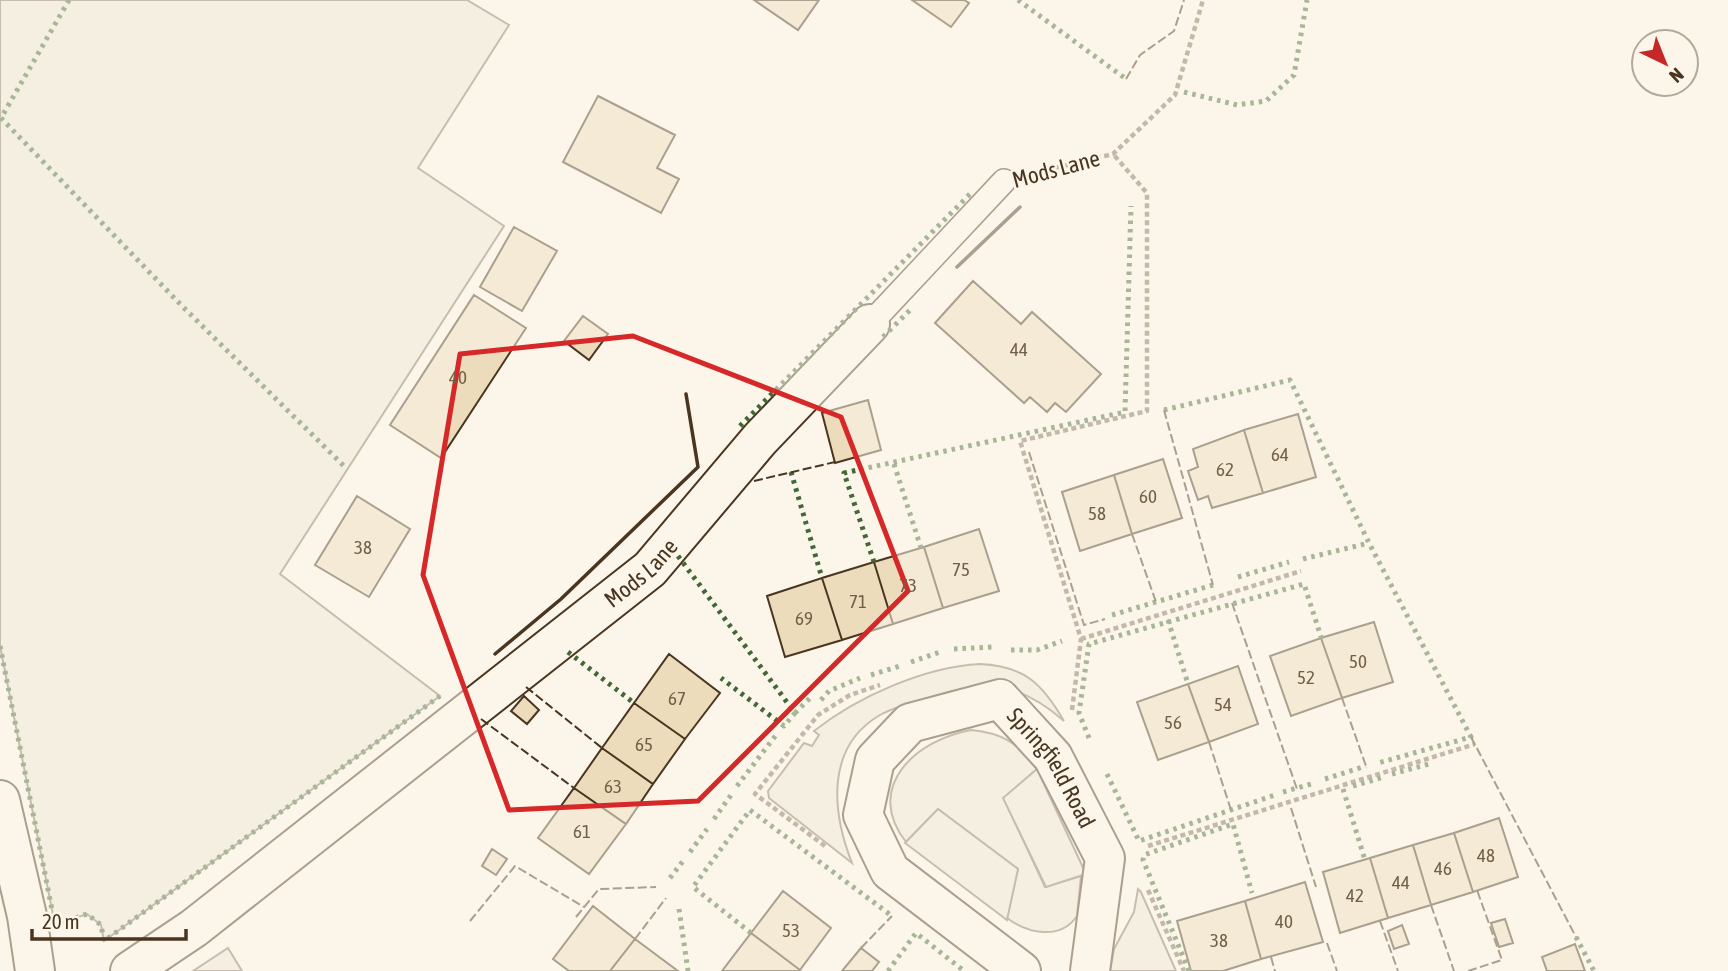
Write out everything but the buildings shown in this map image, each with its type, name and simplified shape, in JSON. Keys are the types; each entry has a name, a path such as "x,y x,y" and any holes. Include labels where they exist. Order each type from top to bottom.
{"street":[{"name":"Mods Lane","path":"130,971 194,928 650,569 761,439 870,324"},
{"name":"Springfield Road","path":"1021,971 890,871 863,815 874,760 911,723 1000,699 1052,757 1118,855"},
{"path":"0,800 27,916 35,971"},
{"path":"1090,971 1118,855"}],"lane":[{"name":"Mods Lane","path":"870,324 1004,181"}],"path":[{"path":"1052,757 1071,716 1081,639 1020,441 1147,411 1147,193 1114,154 1175,95 1203,0"},
{"name":"Mods Lane","path":"1004,181 1114,154"},
{"path":"1081,639 1301,572"},
{"path":"1184,971 1118,855 1475,744"}],"highlighted area":[{"path":"633,336 841,417 908,591 698,801 509,810 423,575 460,354"}],"shaded area":[{"path":"0,0 467,0 509,25 418,168 504,226 280,574 440,696 104,941 101,925 87,914 55,925 0,646"},
{"path":"980,664 1009,668 1030,679 1048,696 1064,721 1030,697 999,687 946,693 880,715 862,728 850,744 842,762 838,782 840,823 852,863 769,798 768,791 804,743 812,746 819,735 814,731 831,718 871,696 914,678 959,666"},
{"path":"971,730 1009,741 1023,752 1037,769 1004,799 1045,887 1081,876 1077,916 1062,929 1053,932 1033,931 1007,918 1018,869 938,809 906,842 894,822 890,803 893,785 902,769 915,755 932,744"},
{"path":"1037,769 1086,874 1046,887 1003,798"},
{"path":"938,809 1018,869 1007,920 905,843"},
{"path":"1138,889 1176,971 1110,971 1114,949 1134,912"},
{"path":"228,948 242,971 193,971"}],"hedge":[{"path":"69,0 1,118 181,305 347,469"},
{"path":"1018,0 1126,79"},
{"path":"1184,92 1237,105 1266,101 1294,75 1307,0"},
{"path":"740,426 970,194"},
{"path":"874,562 844,473 1125,412 1131,206"},
{"path":"883,337 913,307"},
{"path":"1164,410 1290,380 1369,543 1471,737 1378,763"},
{"path":"894,464 921,548"},
{"path":"791,472 822,578"},
{"path":"1303,559 1369,543"},
{"path":"678,556 795,713 784,726 721,678"},
{"path":"1238,577 1289,562"},
{"path":"1089,738 1079,713 1089,644 1304,584 1322,640"},
{"path":"1112,615 1213,585"},
{"path":"1168,620 1188,684"},
{"path":"1011,650 1037,650 1062,641"},
{"path":"0,646 55,925 87,914 101,925 104,941 440,696"},
{"path":"954,649 992,647"},
{"path":"911,662 943,651"},
{"path":"568,652 634,703"},
{"path":"871,675 900,666"},
{"path":"821,700 829,691 860,678"},
{"path":"795,713 813,695"},
{"path":"737,786 776,735"},
{"path":"1392,774 1429,764"},
{"path":"1325,779 1366,766"},
{"path":"1107,774 1139,841 1275,795"},
{"path":"1353,786 1384,777"},
{"path":"1283,792 1311,784"},
{"path":"1343,789 1365,860"},
{"path":"714,819 731,795"},
{"path":"751,933 693,887 750,810 892,916"},
{"path":"1189,971 1143,860 1144,855 1233,824 1252,893"},
{"path":"690,852 707,829"},
{"path":"670,878 683,861"},
{"path":"679,909 688,971"},
{"path":"888,971 916,933 964,971"},
{"path":"1576,937 1594,971"}],"fence":[{"path":"1126,79 1140,55 1174,31 1184,0"},
{"path":"1164,410 1213,585"},
{"path":"1029,452 1084,625 1105,619"},
{"path":"754,481 835,462"},
{"path":"1132,534 1156,602"},
{"path":"1232,603 1297,789"},
{"path":"526,687 602,748"},
{"path":"1342,698 1366,766"},
{"path":"481,719 574,788"},
{"path":"1471,737 1576,937"},
{"path":"1209,742 1231,810"},
{"path":"1291,808 1316,887"},
{"path":"470,921 515,866 584,907"},
{"path":"576,917 599,889 656,887"},
{"path":"1468,971 1502,960 1477,890"},
{"path":"635,939 666,898"},
{"path":"1431,905 1454,971"},
{"path":"861,948 892,916"},
{"path":"1380,921 1398,971"},
{"path":"1327,943 1337,971"},
{"path":"1271,957 1275,971"}],"wall":[{"path":"957,267 1020,207"},
{"path":"495,654 561,599 698,467 686,394"}]}
